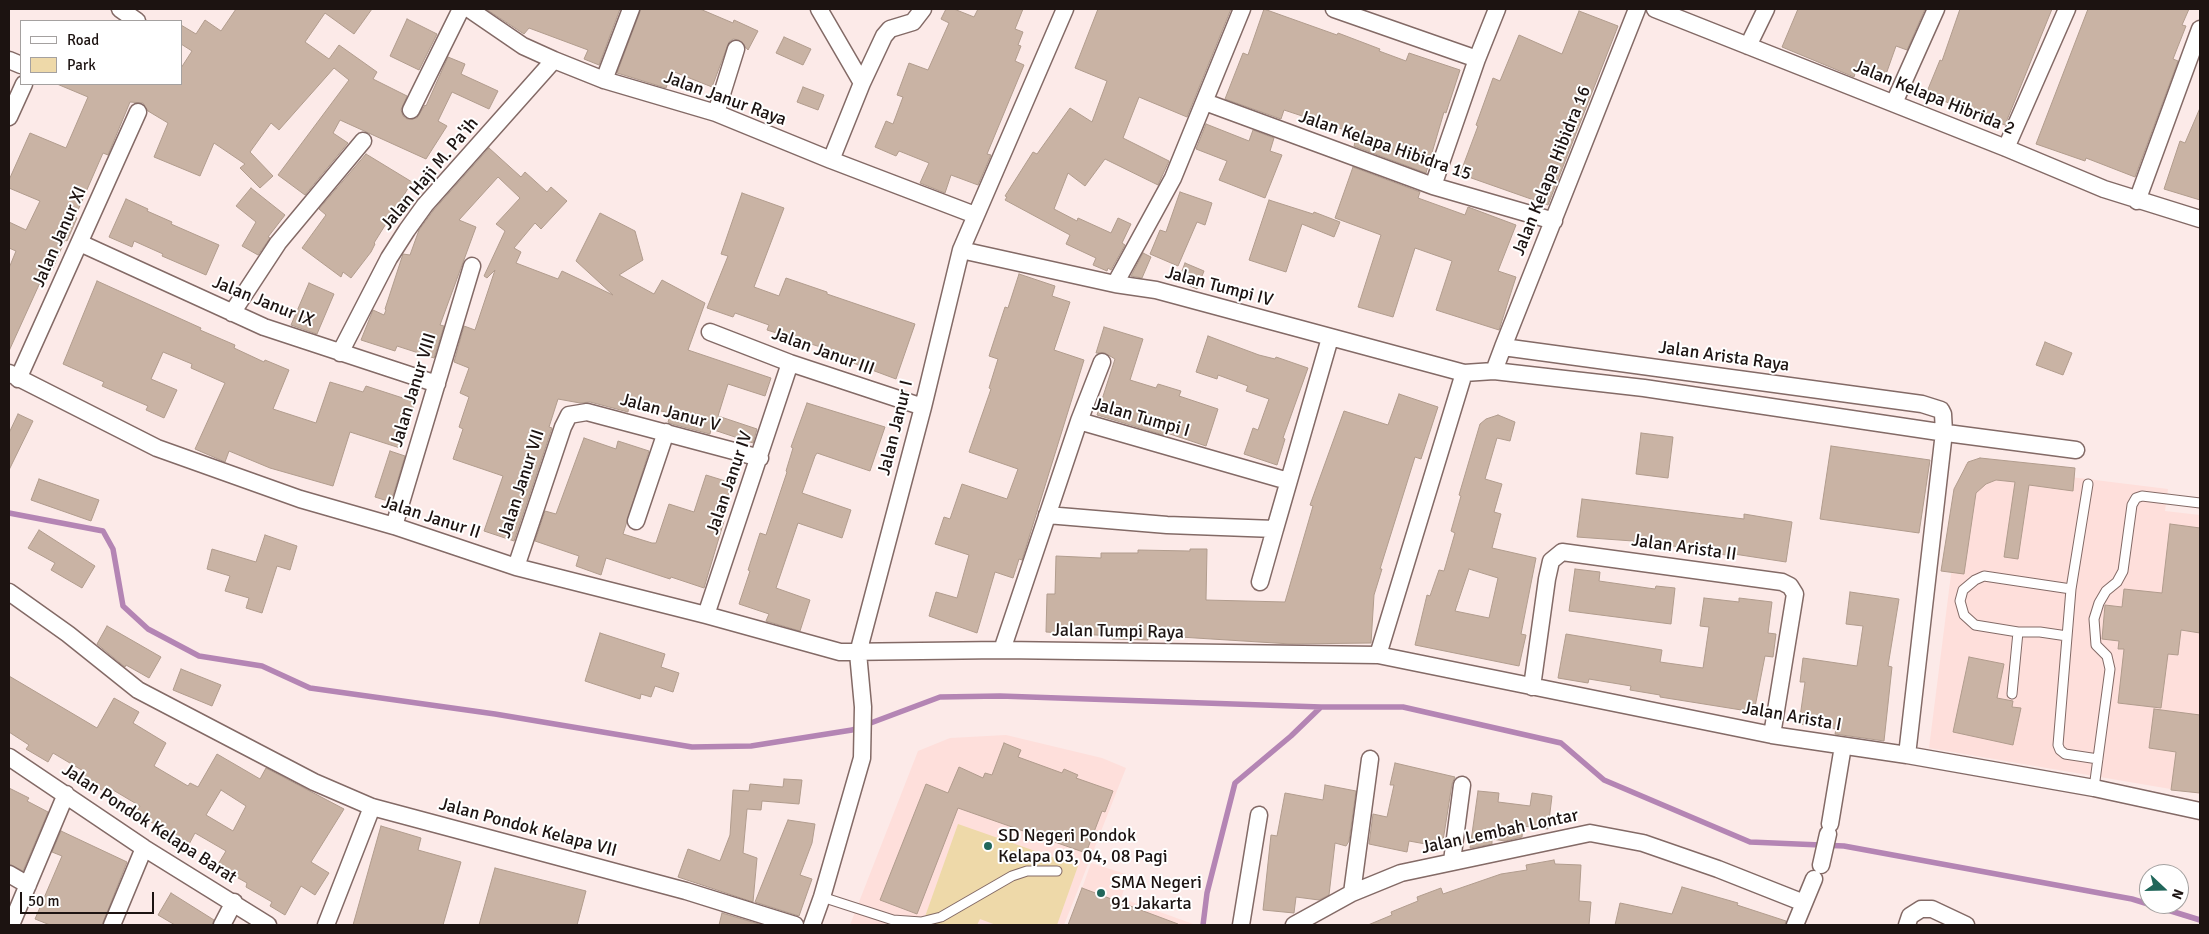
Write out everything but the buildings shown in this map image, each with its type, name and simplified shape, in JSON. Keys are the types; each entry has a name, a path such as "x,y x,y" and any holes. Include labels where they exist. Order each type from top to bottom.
{"street":[{"path":"120,9 136,20"},
{"path":"411,110 460,9"},
{"name":"Jalan Janur Raya","path":"469,9 522,46 554,60 604,80 716,113 975,215"},
{"path":"604,80 631,9"},
{"path":"818,9 862,83"},
{"path":"832,160 862,83 884,36 890,29 913,22 923,9"},
{"name":"Jalan Janur I","path":"812,925 822,897 862,758 863,707 858,652 961,250 1065,9"},
{"path":"1115,284 1172,178 1242,9"},
{"path":"1334,9 1477,59"},
{"path":"1433,186 1477,59 1497,9"},
{"name":"Jalan Kelapa Hibidra 16","path":"1503,347 1637,9"},
{"name":"Jalan Kelapa Hibrida 2","path":"1655,9 2137,201 2200,219"},
{"path":"1748,46 1766,9"},
{"path":"1894,103 1936,9"},
{"path":"2006,148 2066,9"},
{"path":"2137,201 2200,29"},
{"path":"716,113 736,49"},
{"name":"Jalan Haji M. Pa'ih","path":"340,353 389,258 425,205 554,60"},
{"path":"9,118 24,85"},
{"name":"Jalan Kelapa Hibidra 15","path":"1205,102 1433,186 1554,221"},
{"name":"Jalan Janur XI","path":"14,376 80,243 138,112"},
{"path":"232,313 278,243 362,141"},
{"name":"Jalan Janur IX","path":"80,243 232,313 290,337 437,384"},
{"name":"Jalan Tumpi IV","path":"961,250 1115,284 1156,290 1330,338 1464,372"},
{"name":"Jalan Janur VIII","path":"394,526 472,266"},
{"name":"Jalan Janur III","path":"710,332 790,363 922,407"},
{"path":"1260,582 1330,338"},
{"path":"1494,371 1503,347"},
{"name":"Jalan Arista Raya","path":"1503,347 1922,404 1941,410 1944,432 1906,755"},
{"path":"1080,421 1102,362"},
{"name":"Jalan Janur IV","path":"706,616 790,363"},
{"path":"1378,655 1464,372 1494,371 1644,388 2076,450"},
{"name":"Jalan Janur II","path":"14,376 157,448 300,498 394,526 516,567 840,652 858,652"},
{"name":"Jalan Janur V","path":"569,415 587,412 760,458"},
{"name":"Jalan Janur VII","path":"516,567 562,427 569,415"},
{"name":"Jalan Tumpi I","path":"1002,650 1080,421 1288,481"},
{"path":"636,521 666,432"},
{"path":"1047,515 1167,525 1275,529"},
{"name":"Jalan Arista II","path":"1532,688 1547,579 1551,561 1562,552 1782,582 1790,586 1795,594 1772,735"},
{"name":"Jalan Pondok Kelapa VII","path":"9,592 68,634 138,690 314,782 372,807 686,891 796,925"},
{"name":"Jalan Tumpi Raya","path":"858,652 1002,650 1378,655"},
{"name":"Jalan Arista I","path":"1378,655 1532,688 1772,735 1906,755 2094,788 2200,811"},
{"path":"1795,925 1818,872 1829,829 1843,746"},
{"name":"Jalan Pondok Kelapa Barat","path":"9,758 66,794 144,848 234,902 268,925"},
{"path":"1352,893 1370,759"},
{"path":"1452,861 1462,784"},
{"path":"11,923 66,794"},
{"path":"326,925 372,807"},
{"path":"1241,925 1259,816"},
{"name":"Jalan Lembah Lontar","path":"1294,925 1352,893 1400,873 1590,833 1643,843 1718,869 1804,903"},
{"path":"112,925 144,848"},
{"path":"9,874 28,884"},
{"path":"222,925 234,902"},
{"path":"1906,925 1910,916 1921,909 1932,909 1966,925"}],"lane":[{"path":"2088,484 2071,589 2058,744 2064,754 2098,759"},
{"path":"2094,788 2110,669 2107,656 2096,645 2094,619 2098,603 2106,591 2117,582 2123,571 2134,500 2142,496 2200,503"},
{"path":"2067,636 2040,632 2018,632 1975,625 1964,616 1960,601 1963,590 1975,580 1984,576 2071,589"},
{"path":"2012,694 2018,632"},
{"path":"822,897 893,920 921,922 941,917 1012,876 1027,871 1057,871"}],"shaded area":[{"path":"1965,464 2168,489 2165,511 2200,515 2200,794 1929,748"},
{"name":"SD Negeri Pondok Kelapa 03, 04, 08 Pagi","path":"1006,735 1102,758 1126,768 1064,925 850,925 918,751 950,738"},
{"name":"SMA Negeri 91 Jakarta","path":"1091,863 1129,875 1121,898 1196,925 1069,925"}],"green space":[{"path":"958,824 1078,866 1057,925 996,925 980,919 977,925 922,925"}],"waterway":[{"path":"9,513 103,531 113,549 123,606 148,629 199,656 262,666 310,688 495,714 692,747 751,746 852,730 940,697 1000,696 1321,707"},
{"path":"1203,925 1207,893 1235,783 1291,736 1321,707 1403,707 1561,743 1604,780 1750,842 1844,846 2132,899 2200,920"}],"place":[{"name":"SD Negeri Pondok Kelapa 03, 04, 08 Pagi","path":"988,846"},
{"name":"SMA Negeri 91 Jakarta","path":"1101,893"}]}
